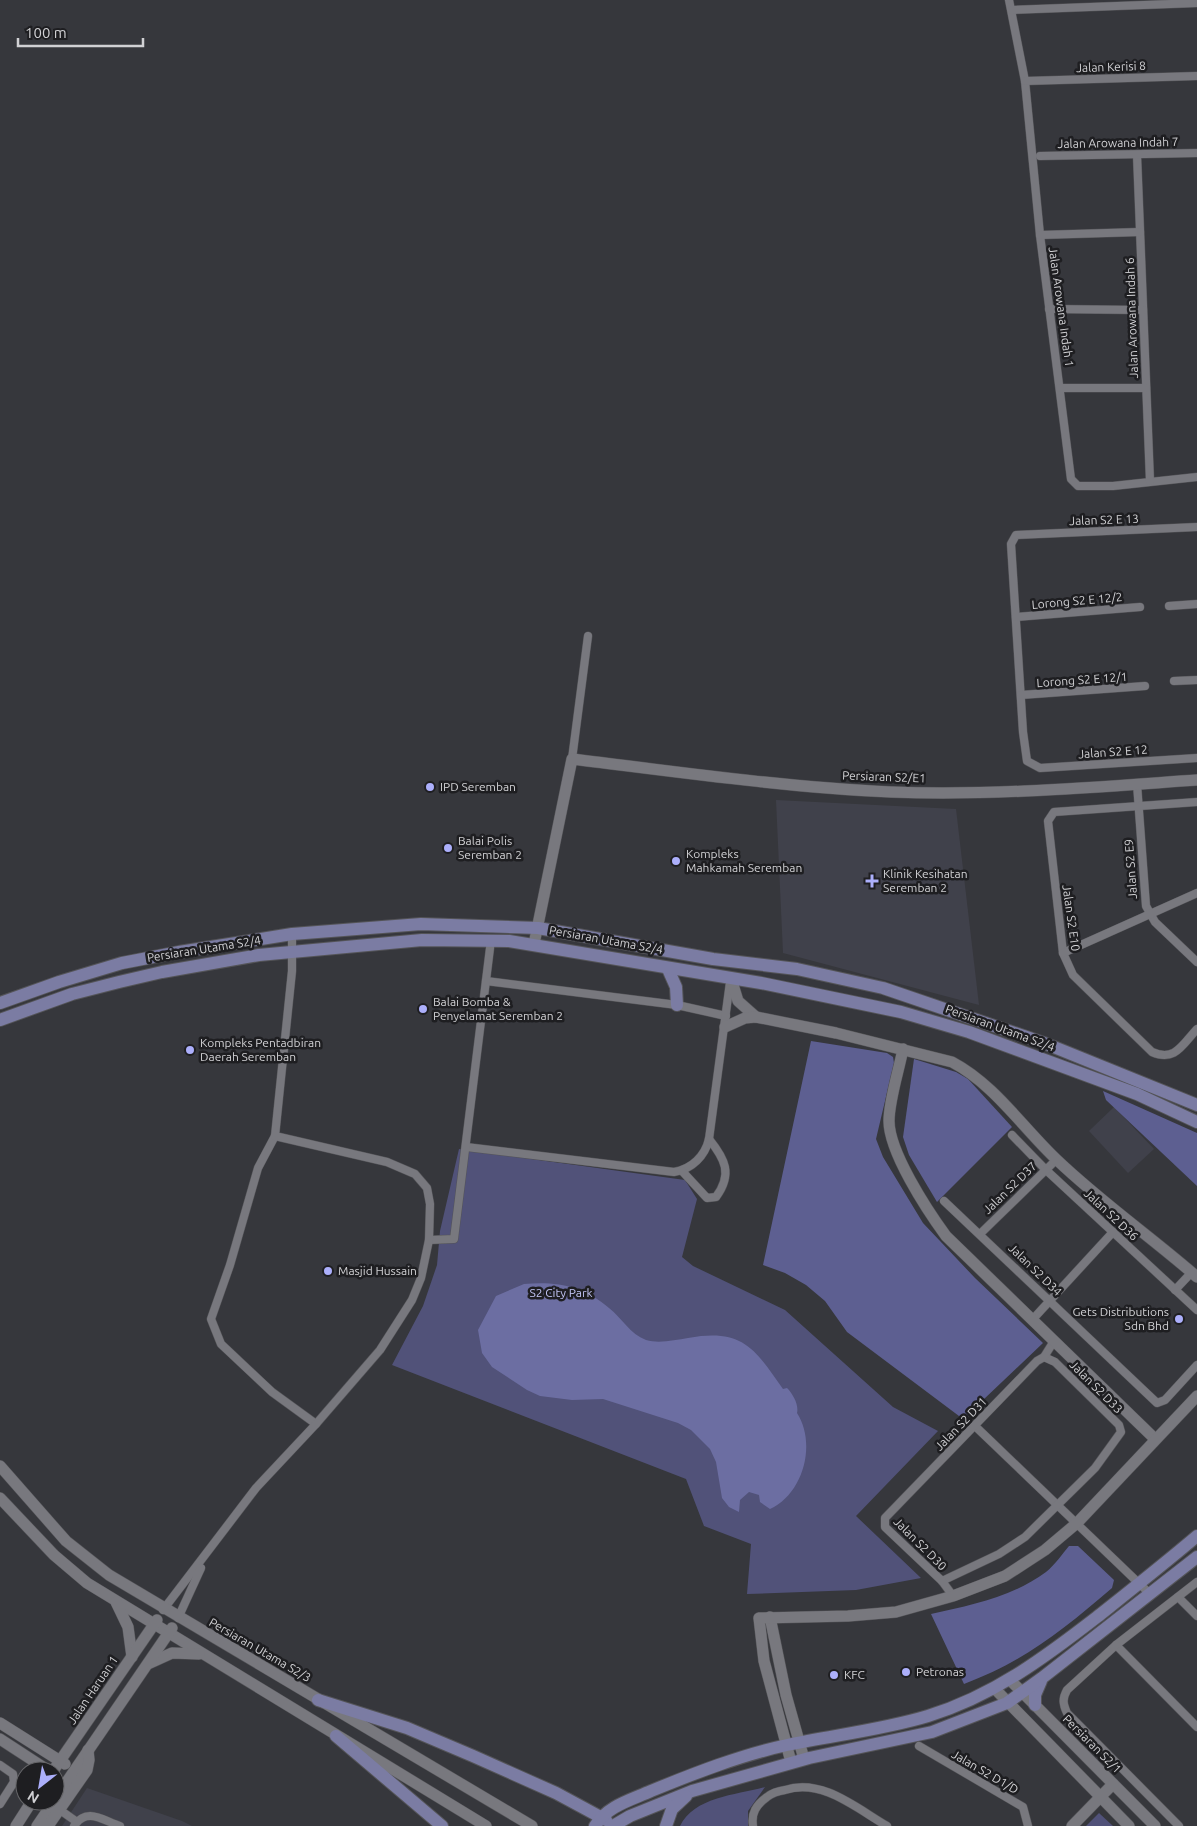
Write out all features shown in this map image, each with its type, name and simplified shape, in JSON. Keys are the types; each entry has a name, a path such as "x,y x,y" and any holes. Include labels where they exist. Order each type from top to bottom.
{"main road":[{"name":"Persiaran Utama S2/4","path":"0,1003 58,982 122,963 292,934 421,924 538,928 713,959 797,969 883,988 1044,1043 1197,1105"},
{"path":"421,924 422,940"},
{"name":"Persiaran Utama S2/4","path":"0,1020 72,994 162,972 293,951 422,940 491,940 534,944 668,969 731,978 901,1012 969,1032 1137,1094 1197,1122"},
{"path":"713,959 727,971 731,978"},
{"path":"668,969 676,987 677,1005"},
{"path":"598,1821 626,1802 675,1782 786,1745 903,1724 956,1707 1010,1680 1139,1584 1197,1536"},
{"path":"318,1700 416,1732 556,1793 598,1821 613,1826 630,1816 692,1792 791,1762 932,1732 1007,1703 1042,1678 1197,1556"},
{"path":"1035,1705 1035,1695 1042,1678"},
{"path":"336,1736 442,1826"},
{"path":"666,1826 672,1809 692,1792"}],"street":[{"name":"Jalan Arowana Indah 1","path":"1009,0 1025,81 1040,235 1074,483 1078,486 1113,486 1197,477"},
{"path":"1012,10 1072,4 1197,3"},
{"name":"Jalan Kerisi 8","path":"1025,81 1197,76"},
{"name":"Jalan Arowana Indah 7","path":"1040,156 1197,154"},
{"name":"Jalan Arowana Indah 6","path":"1137,155 1150,481"},
{"path":"1040,235 1140,232"},
{"path":"1050,309 1143,310"},
{"path":"1060,388 1146,388"},
{"name":"Jalan S2 E 13","path":"1016,617 1011,544 1012,538 1016,535 1197,527"},
{"path":"1169,606 1197,604"},
{"name":"Lorong S2 E 12/2","path":"1016,617 1140,607"},
{"path":"1016,617 1021,695"},
{"path":"534,944 572,759 588,636"},
{"path":"1174,681 1197,680"},
{"name":"Lorong S2 E 12/1","path":"1021,695 1145,686"},
{"name":"Jalan S2 E 12","path":"1021,695 1027,761 1040,768 1197,758"},
{"name":"Persiaran S2/E1","path":"572,759 800,787 883,792 961,793 1197,780"},
{"name":"Jalan S2 E9","path":"1137,784 1144,899 1150,915 1197,962"},
{"path":"1138,805 1197,802"},
{"name":"Jalan S2 E10","path":"1138,805 1054,812 1050,815 1048,821 1064,953 1072,975 1152,1052 1163,1056 1174,1054 1197,1029"},
{"path":"1064,953 1197,893"},
{"path":"292,934 293,951 276,1136 258,1168 230,1265 211,1319 221,1344 272,1392 316,1424"},
{"path":"429,1240 454,1239 491,940"},
{"path":"466,1147 674,1172 682,1171 695,1163 706,1150 709,1139 731,978"},
{"path":"731,978 738,1002 756,1017"},
{"path":"486,981 677,1005 725,1022 756,1017 933,1056 966,1070 1056,1160 1194,1274 1175,1290"},
{"path":"903,1049 889,1119 895,1149 932,1216 946,1236 1155,1439"},
{"name":"Jalan S2 D36","path":"1012,1135 1045,1169 1197,1310"},
{"path":"163,1610 206,1557 256,1488 316,1424 380,1350 412,1300 421,1278 429,1240 430,1204 427,1188 416,1174 387,1162 276,1136"},
{"path":"682,1171 707,1198 716,1196 722,1188 726,1172 723,1157 709,1139"},
{"name":"Jalan S2 D37","path":"980,1233 1056,1160"},
{"name":"Jalan S2 D34","path":"944,1201 980,1233 1157,1403 1165,1400 1197,1365"},
{"path":"1033,1319 1113,1232"},
{"name":"Jalan S2 D31","path":"884,1523 885,1518 1037,1361 1044,1357 1054,1341"},
{"name":"Jalan S2 D33","path":"1044,1357 1055,1362 1118,1425 1121,1432 1095,1468 1057,1505"},
{"path":"764,1618 872,1615 919,1607 1005,1576 1044,1550 1077,1522 1197,1396"},
{"path":"975,1426 1150,1593"},
{"name":"Persiaran Utama S2/3","path":"0,1466 66,1541 84,1557 163,1610 532,1826"},
{"path":"0,1498 54,1555 87,1583 486,1826"},
{"name":"Jalan S2 D30","path":"942,1581 1014,1545 1038,1526 1057,1505"},
{"name":"Jalan S2 D30","path":"884,1523 885,1527 942,1581 953,1596"},
{"path":"65,1786 169,1633 178,1618 206,1557"},
{"path":"1179,1826 1067,1713 1063,1705 1063,1696 1067,1690 1116,1645 1197,1582"},
{"path":"1178,1597 1197,1616"},
{"path":"116,1601 128,1627 132,1657"},
{"name":"Jalan Haruan 1","path":"60,1761 163,1610"},
{"path":"764,1618 804,1759"},
{"path":"764,1618 764,1661 791,1762"},
{"path":"1116,1645 1197,1727"},
{"path":"147,1665 172,1653 201,1654"},
{"name":"Persiaran S2/1","path":"1010,1680 1155,1826"},
{"path":"995,1688 1007,1703 1099,1798 1129,1826"},
{"path":"0,1723 60,1761"},
{"path":"0,1739 35,1761"},
{"name":"Jalan S2 D1/D","path":"919,1746 1023,1807 1028,1826"},
{"path":"65,1794 87,1770 88,1750"},
{"path":"65,1764 75,1770"},
{"path":"0,1765 13,1774 14,1782 0,1804"},
{"path":"1072,1826 1112,1784"},
{"path":"753,1826 752,1814 759,1803 770,1794 794,1787 813,1786 828,1791 887,1826"},
{"path":"16,1826 26,1811"},
{"path":"37,1826 50,1811"},
{"path":"48,1826 53,1811"},
{"path":"63,1811 76,1824 83,1816 89,1815 120,1826"}],"shaded area":[{"name":"Klinik Kesihatan Seremban 2","path":"776,800 956,809 979,1005 783,953"},
{"path":"811,1041 887,1053 893,1057 894,1063 876,1139 883,1157 923,1223 975,1278 1043,1343 963,1419 847,1332 825,1301 806,1285 785,1273 763,1265"},
{"path":"914,1059 956,1072 968,1079 1012,1127 937,1202 909,1155 903,1137"},
{"path":"1103,1091 1197,1133 1197,1186 1106,1100"},
{"path":"1114,1107 1154,1149 1128,1173 1089,1131"},
{"path":"524,1284 558,1284 580,1290 614,1312 635,1334 646,1340 662,1342 722,1336 735,1339 746,1345 764,1363 783,1389 787,1388 789,1390 796,1403 797,1413 803,1425 806,1453 798,1480 791,1492 770,1509 760,1502 759,1495 749,1492 740,1500 739,1512 729,1507 722,1498 716,1462 710,1449 691,1430 678,1423 603,1399 572,1400 540,1396 527,1390 492,1367 482,1353 478,1330 496,1296"},
{"path":"1069,1546 1078,1546 1114,1580 1112,1588 1060,1631 1025,1655 964,1684 931,1614 991,1599 1019,1588 1046,1572"},
{"path":"87,1788 182,1821 192,1826 62,1826"}],"green space":[{"name":"S2 City Park","path":"459,1149 685,1180 697,1199 682,1257 693,1266 785,1310 893,1407 938,1431 856,1516 921,1578 856,1590 747,1594 751,1544 704,1526 686,1479 392,1365 423,1306 437,1265 440,1231"},
{"path":"765,1787 748,1811 748,1826 680,1826 686,1816 705,1803 729,1795"},
{"path":"1099,1813 1113,1826 1086,1826"}],"place":[{"name":"IPD Seremban","path":"430,787"},
{"name":"Balai Polis Seremban 2","path":"448,848"},
{"name":"Kompleks Mahkamah Seremban","path":"676,861"},
{"name":"Klinik Kesihatan Seremban 2","path":"872,881"},
{"name":"Balai Bomba & Penyelamat Seremban 2","path":"423,1009"},
{"name":"Kompleks Pentadbiran Daerah Seremban","path":"190,1050"},
{"name":"Masjid Hussain","path":"328,1271"},
{"name":"Gets Distributions Sdn Bhd","path":"1179,1319"},
{"name":"Petronas","path":"906,1672"},
{"name":"KFC","path":"834,1675"}]}
